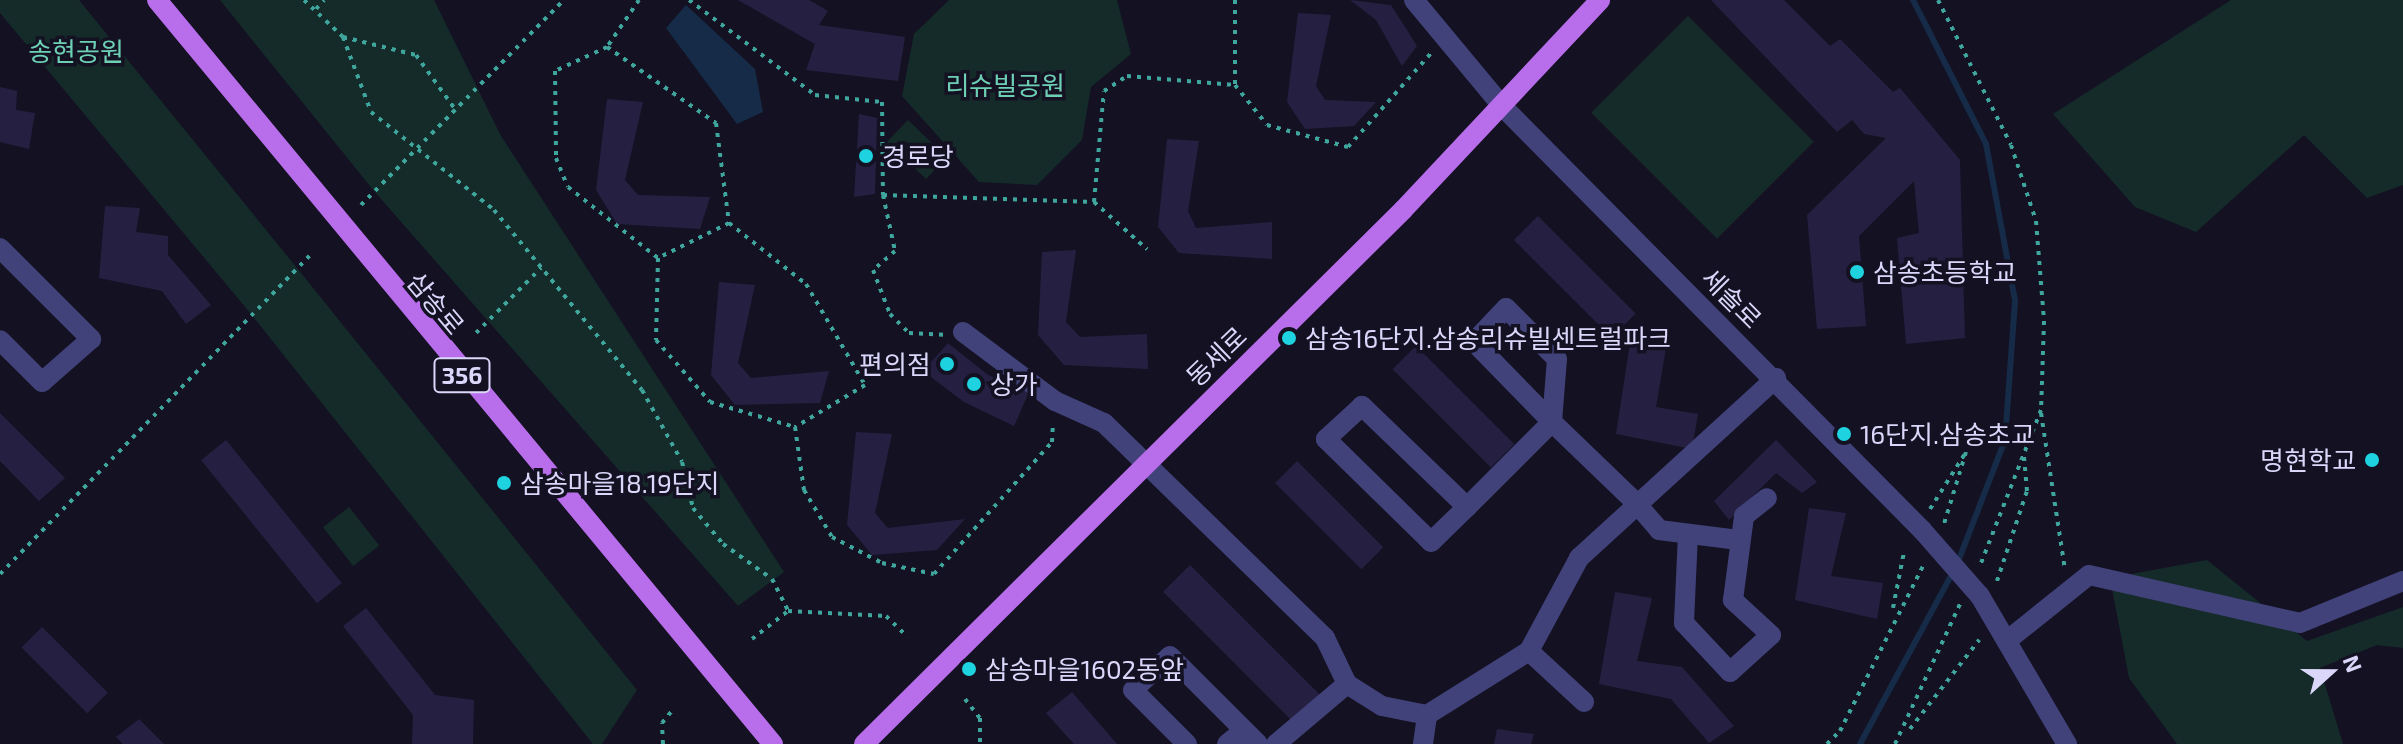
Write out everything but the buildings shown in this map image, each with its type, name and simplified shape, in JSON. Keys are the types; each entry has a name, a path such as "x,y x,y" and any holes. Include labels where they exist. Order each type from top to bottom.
{"main road":[{"name":"삼송로","path":"157,0 773,744"},
{"name":"동세로","path":"864,744 1502,106 1600,0"}],"street":[{"name":"세솔로","path":"1414,0 1502,106 1776,378 1930,538 1974,592"},
{"path":"0,248 91,339 42,382 0,340"},
{"path":"1467,507 1362,406 1326,439 1431,542 1467,507 1552,422 1557,359 1506,308 1474,342 1552,422 1635,502 1659,530 1738,540"},
{"path":"963,332 1055,401 1104,423 1325,638 1347,684 1382,706 1427,715 1529,651 1579,558 1635,502 1776,378"},
{"path":"1688,534 1684,623 1730,672 1771,635 1733,600 1738,540 1744,516 1767,498"},
{"path":"2009,639 2089,575 2300,623 2403,581"},
{"path":"1974,592 2009,639 2067,744"},
{"path":"1529,651 1584,702"},
{"path":"1187,744 1133,690 1170,656 1251,737 1227,744"},
{"path":"1276,744 1347,684"},
{"path":"1423,744 1427,715"}],"path":[{"path":"304,0 343,37 371,112 494,210 642,390 682,462 693,508 723,544 772,579 788,611"},
{"path":"316,9 324,0"},
{"path":"361,205 564,0"},
{"path":"639,0 607,47 555,71 556,158 568,187 601,219 658,258"},
{"path":"689,0 815,95 882,102 883,195 895,251 873,270 890,314 909,333 963,332"},
{"path":"1235,0 1235,85 1267,125 1348,147 1446,37"},
{"path":"1938,0 2011,145 2036,221 2041,410 2066,578"},
{"path":"343,37 416,55 455,109"},
{"path":"607,47 716,123 729,223 806,284 865,385 795,427 710,402 656,340 658,258"},
{"path":"1094,202 1104,91 1127,76 1235,85"},
{"path":"883,195 1094,202 1147,249"},
{"path":"658,258 729,223"},
{"path":"0,574 312,253"},
{"path":"476,333 541,268"},
{"path":"795,427 804,490 832,537 882,563 934,574 1052,442 1055,401"},
{"path":"1975,575 2041,410"},
{"path":"1827,744 1840,731 1930,538 1966,452 1930,509"},
{"path":"1997,581 2027,491 2024,454"},
{"path":"1893,608 1904,552"},
{"path":"1908,730 1974,592"},
{"path":"752,639 788,611 886,616 908,637"},
{"path":"1895,744 1979,640"},
{"path":"965,699 980,718 980,744"},
{"path":"663,744 662,723 674,708"}],"green space":[{"name":"송현공원","path":"0,0 79,0 297,268 637,690 602,744 593,744 251,314 0,13"},
{"path":"220,0 434,0 501,136 784,572 738,606 374,191"},
{"name":"리슈빌공원","path":"949,0 1117,0 1131,54 1091,87 1082,140 1037,185 979,182 902,96 914,34"},
{"path":"2231,0 2403,0 2403,185 2367,198 2304,135 2196,232 2135,207 2053,114"},
{"path":"1688,16 1814,142 1717,239 1591,113"},
{"path":"908,120 947,158 926,179 887,142"},
{"path":"349,507 379,546 353,566 323,527"},
{"path":"2207,560 2307,641 2403,607 2403,648 2377,645 2320,668 2343,744 2177,744 2129,678 2110,578"}],"water":[{"path":"686,5 755,69 763,112 737,124 666,28"}],"waterway":[{"path":"1913,0 1986,144 2015,301 2005,440 1958,562"},
{"path":"1860,744 1953,572"}],"place":[{"name":"경로당","path":"866,156"},
{"name":"삼송초등학교","path":"1857,272"},
{"name":"삼송16단지.삼송리슈빌센트럴파크","path":"1289,338"},
{"name":"편의점","path":"947,364"},
{"name":"상가","path":"974,384"},
{"name":"16단지.삼송초교","path":"1844,434"},
{"name":"명현학교","path":"2372,460"},
{"name":"삼송마을18.19단지","path":"504,483"},
{"name":"삼송마을1602동앞","path":"969,669"}]}
